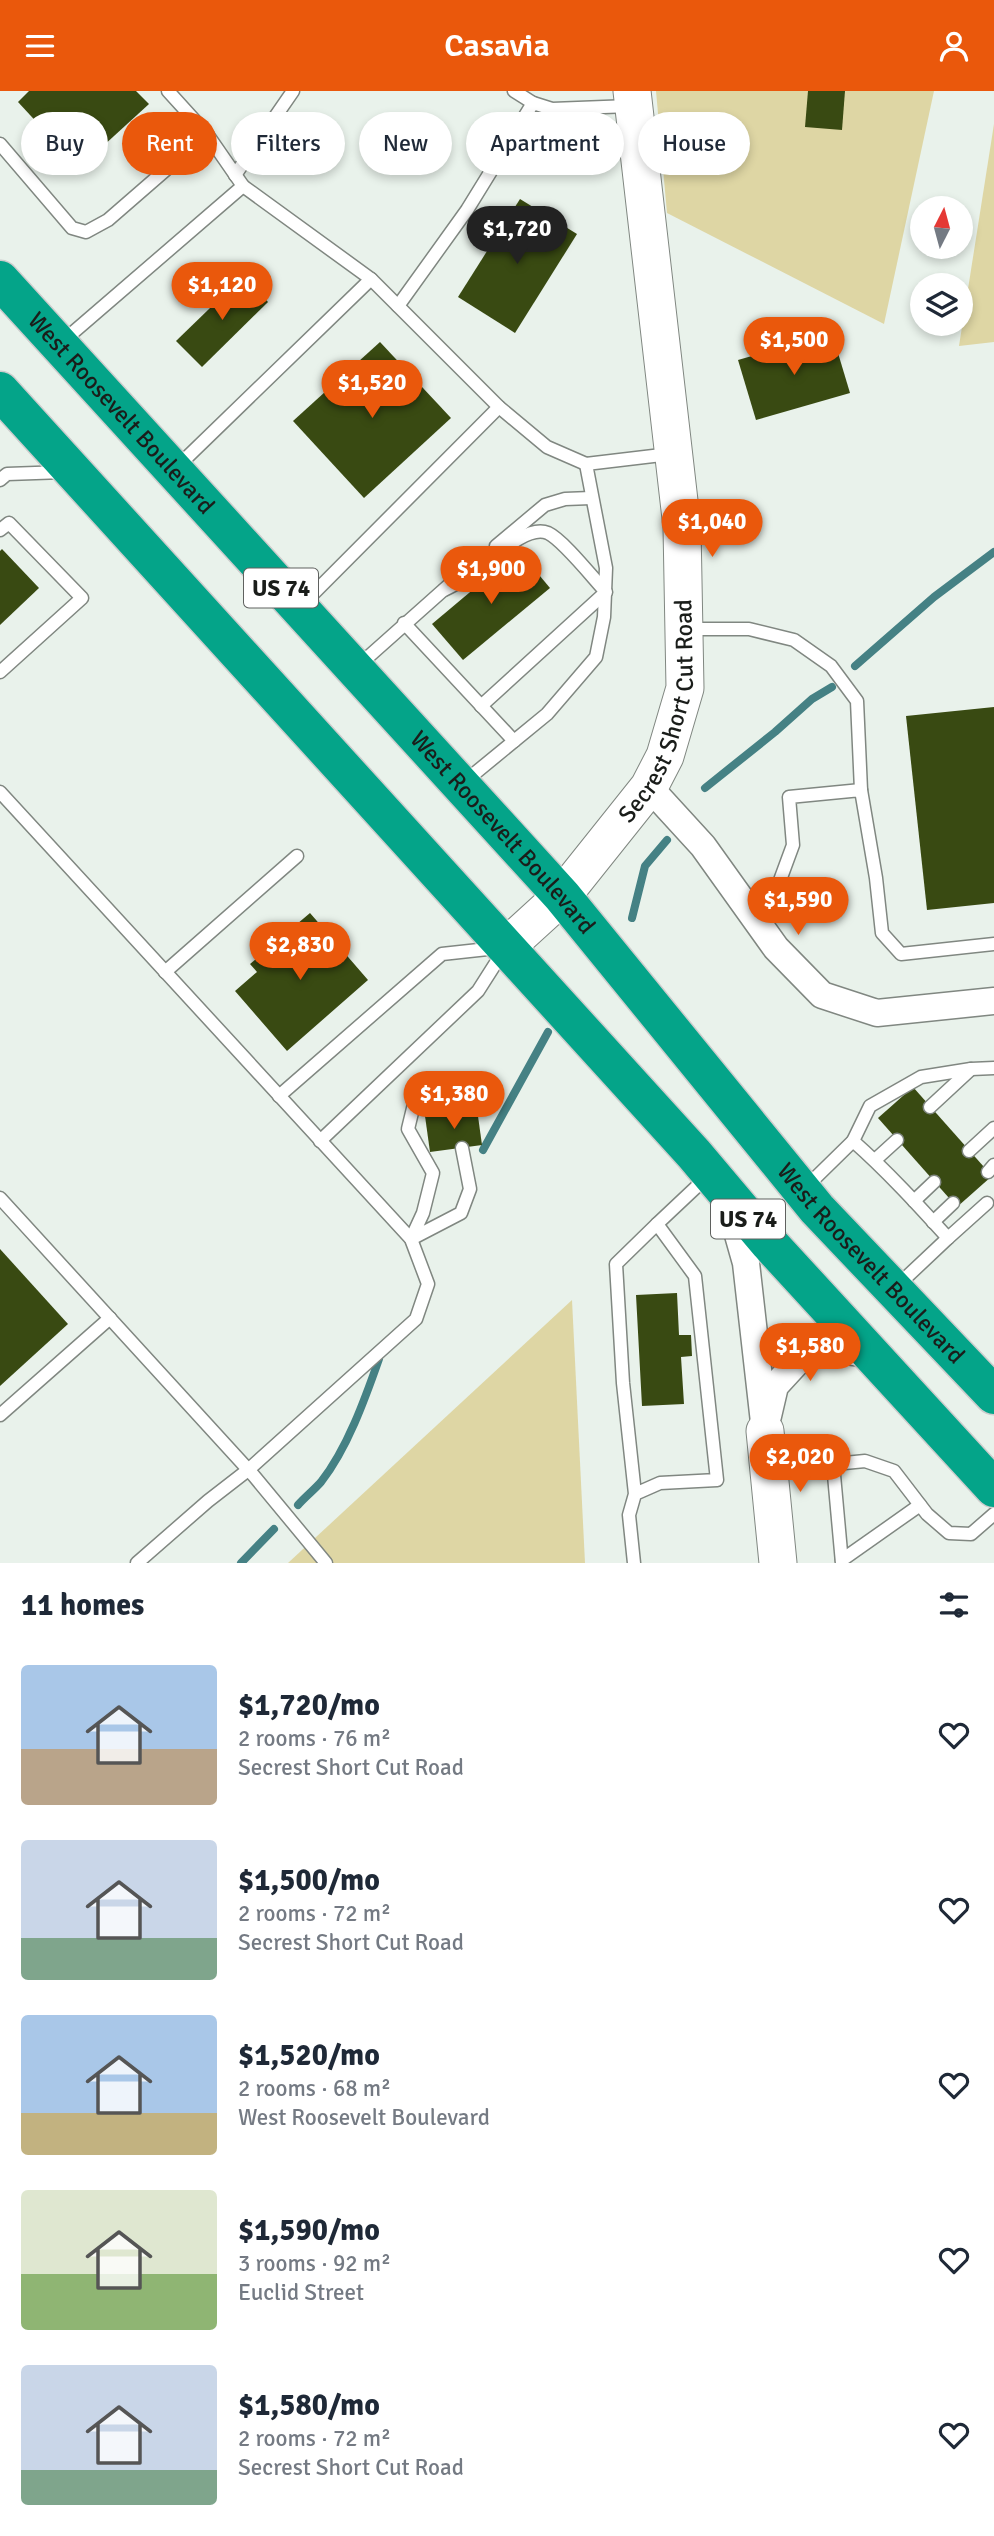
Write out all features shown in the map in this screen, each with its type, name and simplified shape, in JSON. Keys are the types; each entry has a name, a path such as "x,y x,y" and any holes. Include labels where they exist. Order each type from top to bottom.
{"highway":[{"name":"West Roosevelt Boulevard","path":"0,280 562,896 802,1191 994,1395"},
{"name":"US 74","path":"0,391 506,947 769,1243 994,1488"}],"main road":[{"name":"Secrest Short Cut Road","path":"506,947 562,896 649,787 665,756 685,688 682,527 633,99"},
{"path":"765,1431 778,1563"}],"street":[{"path":"649,787 703,846 776,948 822,995 877,1013 994,1001"},
{"path":"718,1183 746,1263 765,1431"},
{"path":"765,1431 775,1385 799,1361 830,1349 871,1354"}],"lane":[{"path":"168,91 187,112"},
{"path":"278,112 293,91"},
{"path":"514,91 533,103 552,109 633,99"},
{"path":"398,306 467,210 533,103"},
{"path":"0,144 72,228 86,232 108,220 160,175"},
{"path":"217,149 231,169"},
{"path":"235,175 243,186 371,279 499,407 547,447 586,464 674,454"},
{"path":"59,344 243,186"},
{"path":"174,470 371,279"},
{"path":"299,608 499,407"},
{"path":"461,784 547,714 596,657 604,617 606,568 586,464"},
{"path":"0,480 7,474 74,472"},
{"path":"355,669 404,623 545,505 565,499 591,498"},
{"path":"0,530 9,523 82,598 0,672"},
{"path":"444,590 462,581 517,540 534,532 547,533 560,543 606,592"},
{"path":"481,706 606,592"},
{"path":"404,623 514,741"},
{"path":"684,629 749,629 794,640 831,666 857,701 861,790 882,933 901,954 994,944"},
{"path":"753,915 779,883 793,845 789,797 861,790"},
{"path":"0,792 411,1239 428,1285 415,1319 248,1470 208,1500 137,1563"},
{"path":"165,972 297,856"},
{"path":"279,1096 442,954 506,947"},
{"path":"320,1140 478,991 506,947"},
{"path":"802,1191 853,1141 870,1106 921,1077 994,1068"},
{"path":"930,1107 971,1069"},
{"path":"411,1239 424,1213 433,1173 408,1129 415,1096 451,1079 456,1112"},
{"path":"969,1151 994,1128"},
{"path":"875,1160 897,1140"},
{"path":"853,1141 875,1160 948,1238"},
{"path":"411,1239 461,1213 470,1189 462,1148"},
{"path":"914,1201 934,1182"},
{"path":"634,1563 629,1515 635,1494 623,1383 616,1264 657,1224 718,1183"},
{"path":"0,1198 248,1470 326,1563"},
{"path":"933,1222 953,1203"},
{"path":"893,1289 987,1203"},
{"path":"635,1494 660,1483 717,1480 695,1276 657,1224"},
{"path":"0,1415 110,1318"},
{"path":"769,1470 865,1461 894,1471 927,1514 949,1533 971,1534 994,1514"},
{"path":"833,1464 842,1562"},
{"path":"842,1562 920,1505"}],"shaded area":[{"path":"656,91 934,91 884,324 667,213 664,175 750,175 750,112 658,112"},
{"path":"994,124 994,342 959,346 961,336 973,336 973,273 971,273"},
{"path":"572,1300 585,1563 288,1563"}],"building":[{"path":"29,91 136,91 149,104 140,112 122,112 122,129 108,141 108,112 27,112 18,102"},
{"path":"808,91 845,91 842,130 805,127"},
{"path":"520,199 577,234 515,333 458,297"},
{"path":"243,276 268,302 202,367 176,341"},
{"path":"832,333 850,393 756,420 738,360"},
{"path":"380,342 451,418 364,498 293,421"},
{"path":"2,549 39,588 0,625 0,551"},
{"path":"519,551 550,588 463,660 432,624"},
{"path":"994,707 994,903 927,910 906,716"},
{"path":"310,913 368,980 287,1051 235,991 257,972 250,964"},
{"path":"913,1087 992,1176 957,1207 878,1118"},
{"path":"477,1109 482,1145 430,1152 425,1116"},
{"path":"0,1249 68,1324 0,1386"},
{"path":"677,1293 679,1335 691,1335 692,1356 681,1357 684,1404 642,1406 636,1295"}],"waterway":[{"path":"855,666 934,597 994,552"},
{"path":"705,788 812,699 832,687"},
{"path":"632,918 645,866 667,840"},
{"path":"483,1150 548,1032"},
{"path":"298,1505 321,1482 339,1454 379,1359"},
{"path":"241,1563 274,1529"}]}
